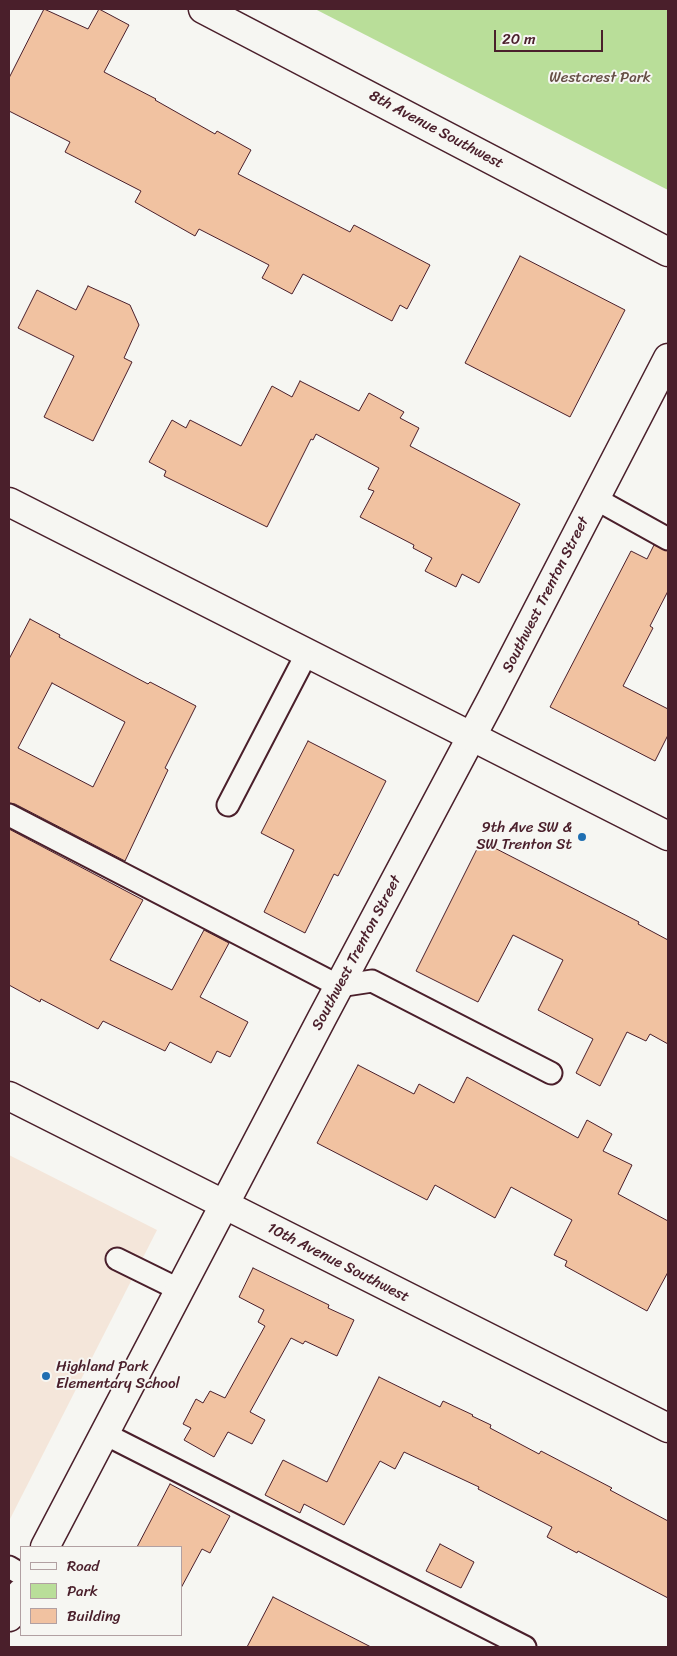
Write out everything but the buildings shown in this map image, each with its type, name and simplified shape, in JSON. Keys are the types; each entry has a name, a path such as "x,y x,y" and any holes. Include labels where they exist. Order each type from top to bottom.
{"street":[{"name":"8th Avenue Southwest","path":"203,9 668,252"},
{"name":"Southwest Trenton Street","path":"46,1546 339,986 472,737 668,358"},
{"path":"9,502 668,836"},
{"name":"10th Avenue Southwest","path":"9,1096 224,1206 668,1428"},
{"path":"9,1617 20,1595"}],"lane":[{"path":"596,499 668,539"},
{"path":"228,805 307,653"},
{"path":"9,815 339,986 372,981 551,1073"},
{"path":"117,1258 180,1290"},
{"path":"105,1434 525,1647"},
{"path":"9,1567 20,1573"}],"shaded area":[{"name":"Highland Park Elementary School","path":"9,1155 157,1230 9,1521"}],"green space":[{"name":"Westcrest Park","path":"315,9 668,9 668,190"}],"place":[{"name":"9th Ave SW & SW Trenton St","path":"582,837"},
{"name":"Highland Park Elementary School","path":"46,1376"}]}
